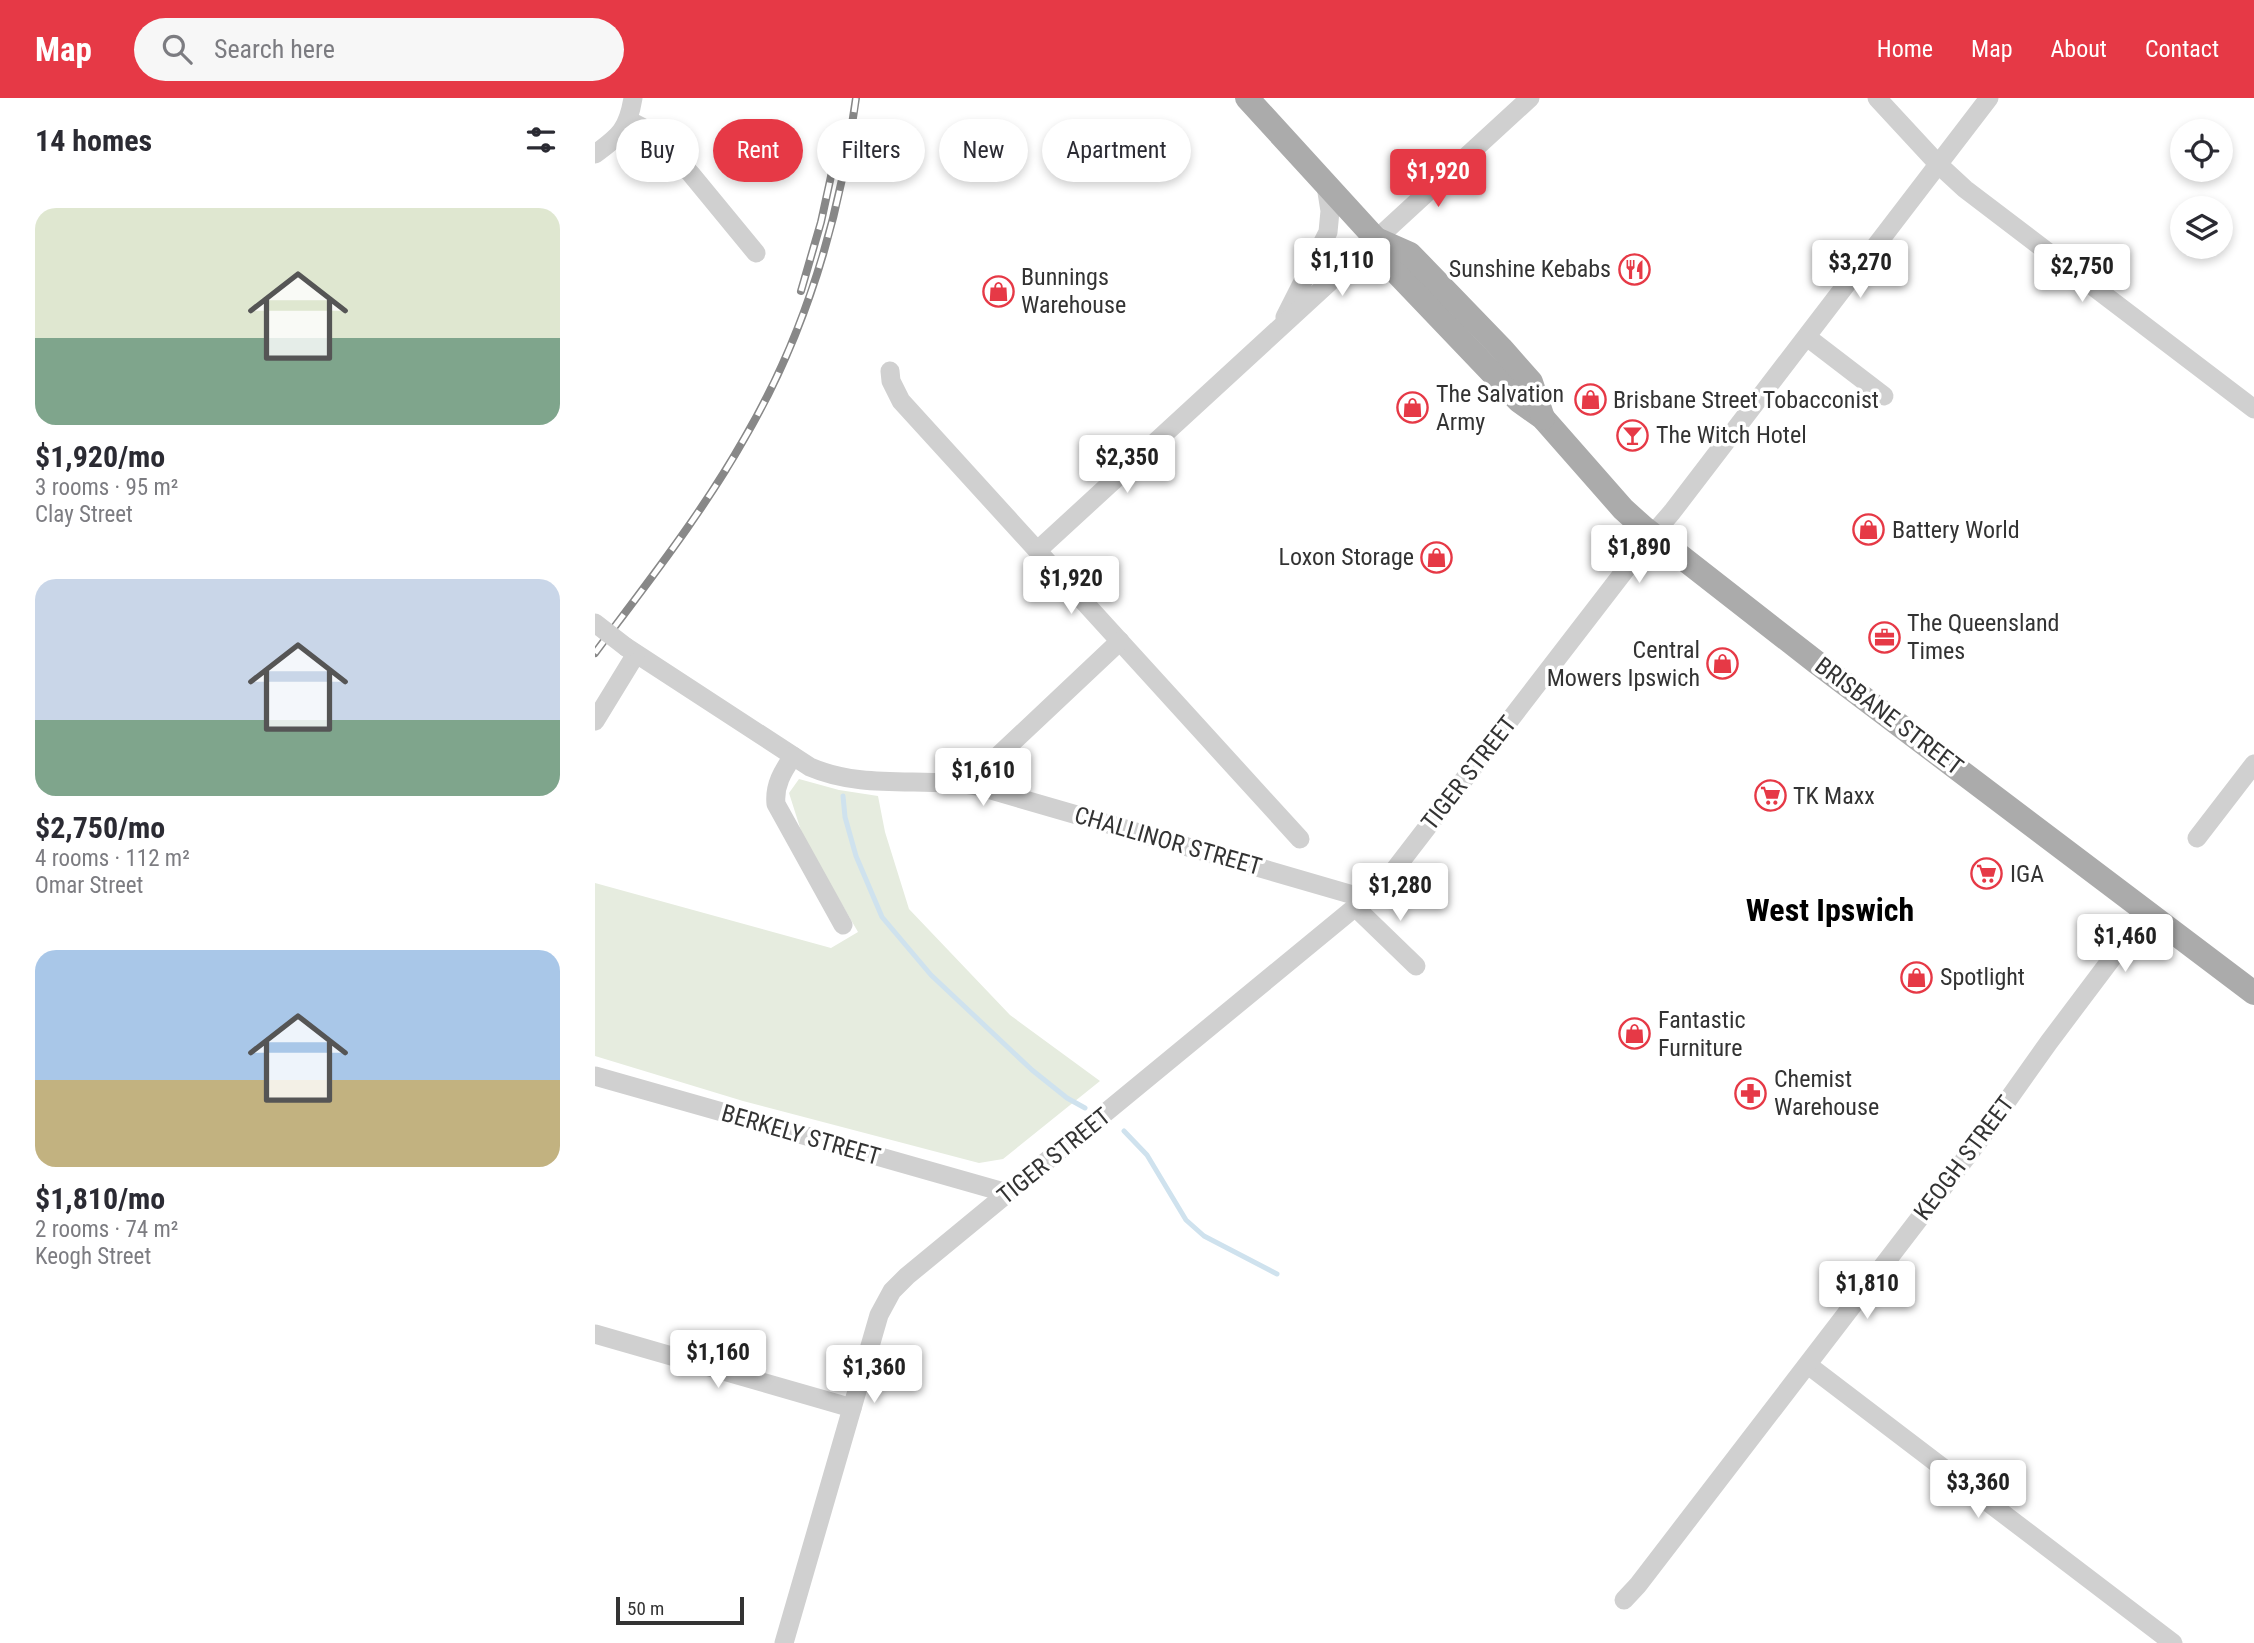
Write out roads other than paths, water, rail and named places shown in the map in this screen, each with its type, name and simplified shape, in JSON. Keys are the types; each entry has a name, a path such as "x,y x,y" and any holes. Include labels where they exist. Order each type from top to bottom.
{"main road":[{"name":"BRISBANE STREET","path":"1247,98 1376,239 1391,267 1519,401 1543,418 1623,509 1816,662 2254,993"}],"street":[{"path":"628,119 633,98"},
{"path":"1038,551 1530,98"},
{"path":"1877,98 1965,189 2254,409"},
{"name":"TIGER STREET","path":"784,1643 879,1315 888,1297 907,1276 1362,903 1392,873 1989,98"},
{"path":"595,154 616,138"},
{"path":"698,182 756,253"},
{"path":"1280,327 1328,232 1330,211 1326,186"},
{"path":"1807,337 1884,396"},
{"path":"890,371 891,381 901,401 1300,839"},
{"name":"CHALLINOR STREET","path":"595,623 631,650 810,767 843,778 953,783 985,788 1362,903"},
{"path":"985,788 999,755 1120,641"},
{"path":"595,721 631,650"},
{"path":"793,756 779,780 776,804 843,925"},
{"path":"2197,838 2254,764"},
{"path":"1362,903 1416,966"},
{"name":"KEOGH STREET","path":"1624,1600 1979,1142 2049,1042 2146,912"},
{"name":"BERKELY STREET","path":"595,1076 1007,1193"},
{"path":"595,1334 852,1408"},
{"path":"1808,1365 2173,1643"}],"waterway":[{"path":"843,796 845,817 856,856 882,917 931,975 1032,1070 1067,1098 1085,1108"},
{"path":"1124,1131 1147,1155 1186,1220 1204,1236 1277,1274"}],"railway":[{"path":"595,653 710,495 744,439 785,359 802,317 830,231 856,98"},
{"path":"801,291 830,182"}],"place":[{"name":"Sunshine Kebabs","path":"1634,269"},
{"name":"Bunnings Warehouse","path":"998,291"},
{"name":"Brisbane Street Tobacconist","path":"1590,400"},
{"name":"The Salvation Army","path":"1413,408"},
{"name":"The Witch Hotel","path":"1633,435"},
{"name":"Battery World","path":"1869,530"},
{"name":"Loxon Storage","path":"1437,557"},
{"name":"The Queensland Times","path":"1884,637"},
{"name":"Central Mowers Ipswich","path":"1723,664"},
{"name":"TK Maxx","path":"1770,796"},
{"name":"IGA","path":"1987,874"},
{"name":"Spotlight","path":"1917,977"},
{"name":"Fantastic Furniture","path":"1635,1034"},
{"name":"Chemist Warehouse","path":"1751,1093"}],"district":[{"name":"West Ipswich","path":"1830,910"}]}
